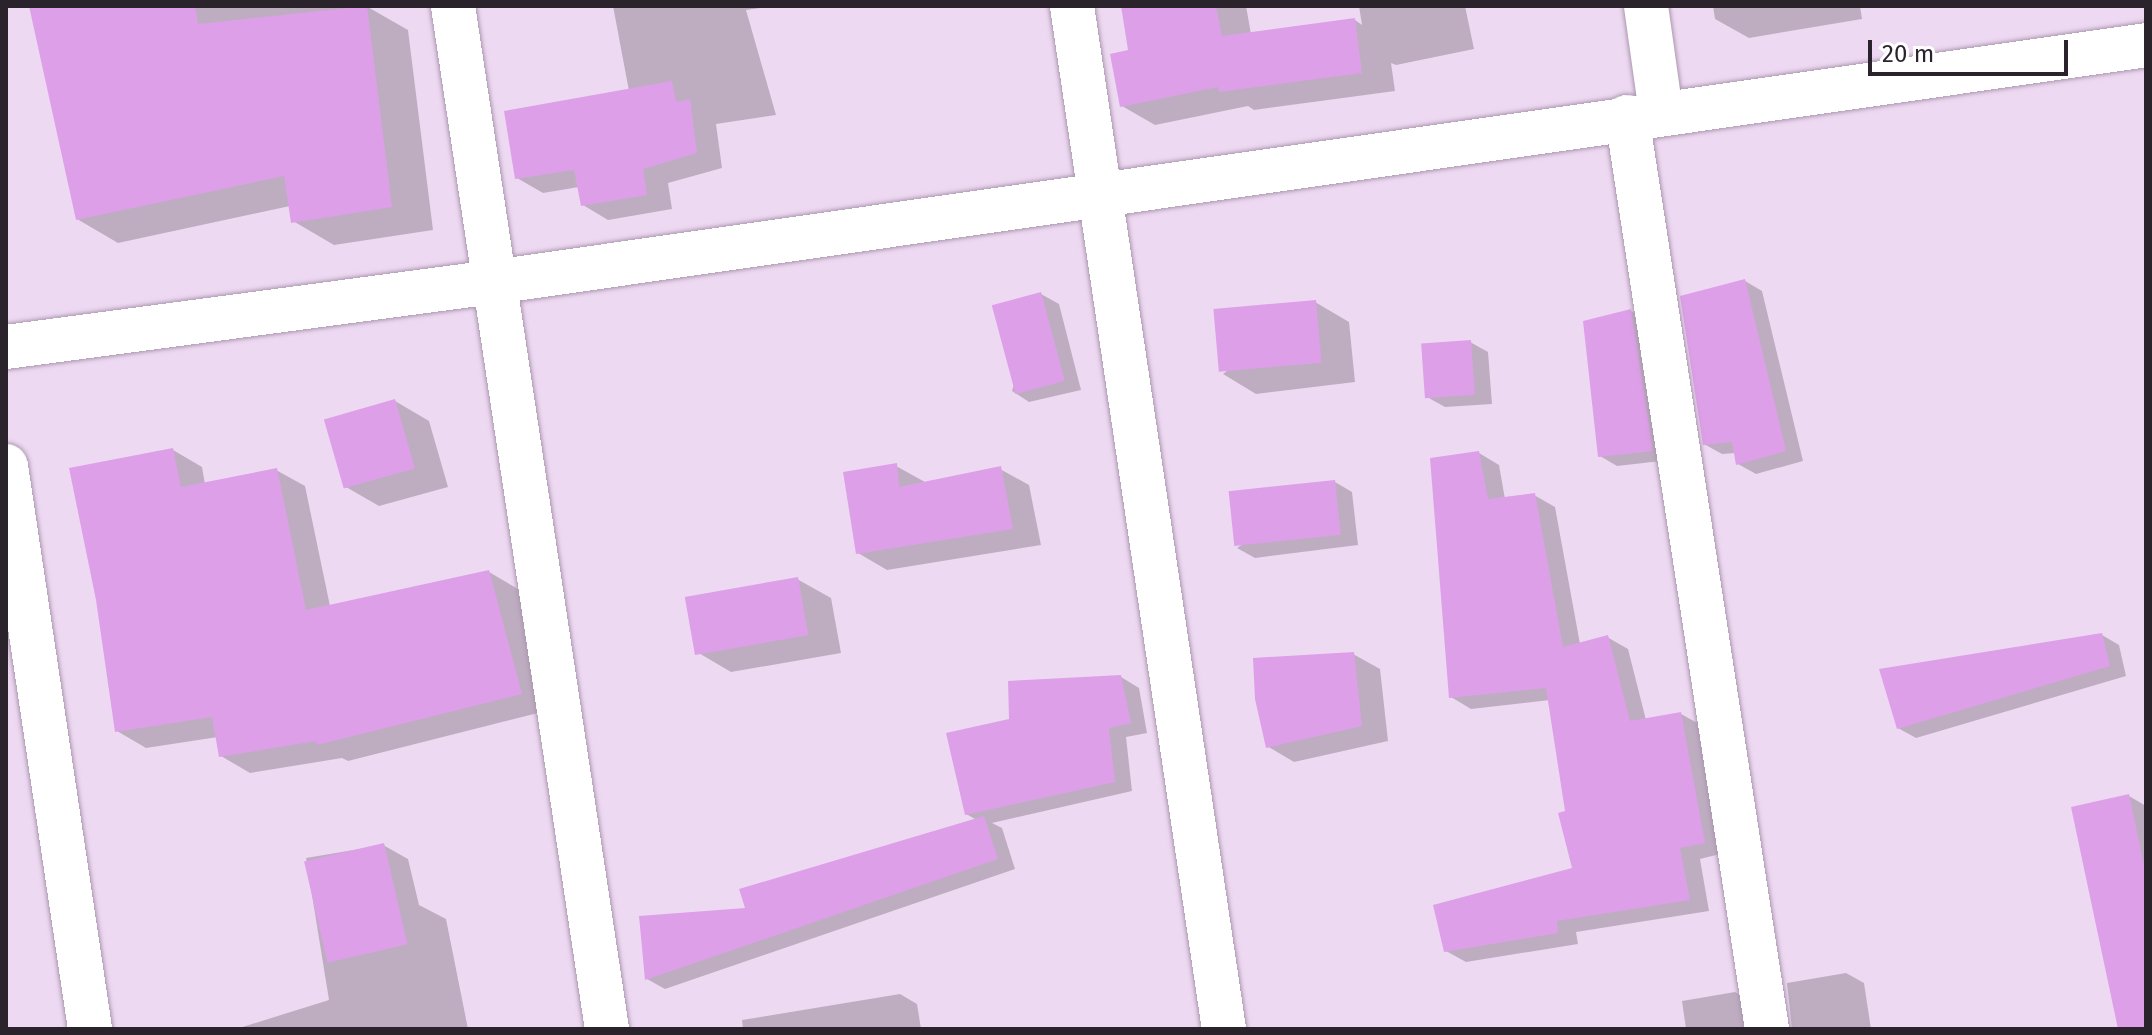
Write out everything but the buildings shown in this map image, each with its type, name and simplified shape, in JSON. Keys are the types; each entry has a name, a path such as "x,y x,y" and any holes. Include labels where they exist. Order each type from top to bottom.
{"street":[{"path":"453,6 607,1029"},
{"path":"1072,6 1224,1029"},
{"path":"1646,6 1644,115 1767,1029"},
{"path":"6,347 494,282 2146,45"},
{"path":"6,466 90,1029"}]}
